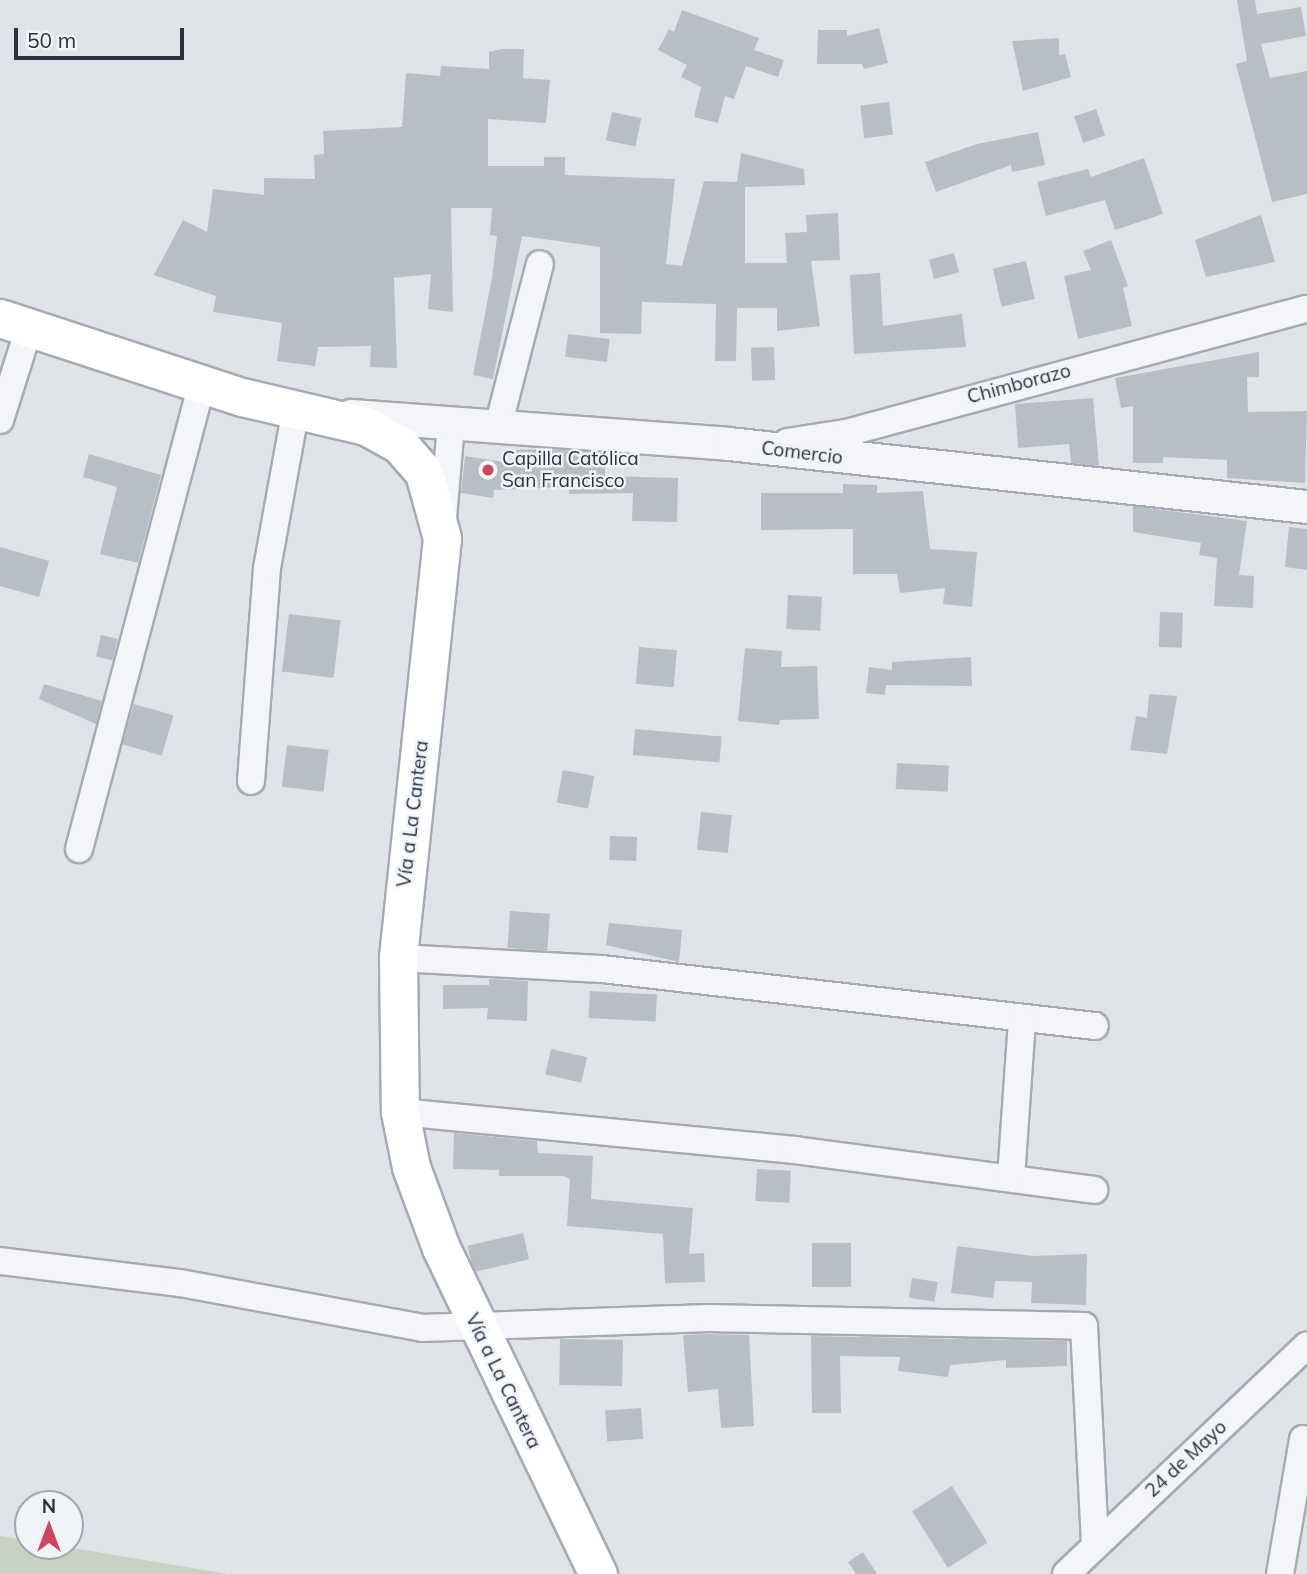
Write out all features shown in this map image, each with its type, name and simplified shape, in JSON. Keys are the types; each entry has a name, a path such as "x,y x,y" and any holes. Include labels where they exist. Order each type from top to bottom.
{"main road":[{"name":"Vía a La Cantera","path":"15,323 202,383 366,426 400,445 431,490 442,537 398,958 400,1112 421,1199 474,1322 598,1574"}],"street":[{"path":"498,427 540,264"},
{"name":"Chimborazo","path":"729,444 814,439 1307,309"},
{"path":"0,420 15,323"},
{"path":"79,849 202,383"},
{"path":"251,781 267,568 296,409"},
{"name":"Comercio","path":"296,409 451,424 729,444 902,466 1307,507"},
{"path":"902,466 893,436 909,413"},
{"path":"442,537 451,424"},
{"path":"398,958 601,970 1021,1020 1095,1026"},
{"path":"1011,1178 1021,1020"},
{"path":"400,1112 795,1150 1094,1190"},
{"path":"0,1261 180,1283 422,1328 474,1322 709,1318 1084,1326 1095,1545"},
{"name":"24 de Mayo","path":"1066,1574 1307,1345"},
{"path":"1280,1574 1303,1439"}],"green space":[{"path":"0,1536 14,1538 14,1560 84,1560 84,1550 228,1574 0,1574"}],"building":[{"path":"1237,0 1255,0 1257,14 1301,7 1306,36 1261,44 1270,78 1307,71 1307,194 1272,202 1236,64 1247,61"},
{"path":"682,10 759,38 754,50 784,60 778,77 746,66 734,99 725,96 718,123 694,117 701,87 681,77 687,65 658,50 669,29 674,32"},
{"path":"879,28 888,63 864,69 862,64 817,64 818,30 847,30 847,36"},
{"path":"1059,38 1059,55 1065,54 1071,77 1023,91 1012,41"},
{"path":"524,49 523,78 550,80 546,123 488,119 488,166 544,166 544,157 565,157 565,175 675,179 666,264 682,266 704,181 737,182 741,153 804,169 805,185 745,187 745,263 787,263 785,233 807,232 806,215 838,213 840,260 811,261 820,326 777,331 777,308 737,308 736,361 715,361 716,304 642,302 641,334 600,333 600,247 522,236 493,379 473,375 492,278 497,236 490,235 492,208 451,208 453,312 428,309 431,274 394,278 397,368 370,367 371,346 318,347 315,366 277,361 282,323 213,312 216,296 154,275 183,220 207,232 213,189 264,195 264,178 315,179 314,155 324,154 323,131 402,127 406,73 440,76 441,66 489,69 489,52"},
{"path":"889,102 893,135 864,138 860,106"},
{"path":"1096,109 1105,135 1083,143 1074,116"},
{"path":"612,112 641,118 635,147 606,140"},
{"path":"1038,132 1045,165 1012,172 1011,165 936,192 925,162 977,144"},
{"path":"1144,158 1163,214 1115,230 1105,200 1046,216 1037,182 1088,169 1091,177"},
{"path":"1261,215 1275,262 1206,277 1195,240"},
{"path":"1111,240 1128,286 1123,288 1132,326 1078,339 1064,276 1091,270 1083,251"},
{"path":"954,253 959,272 934,279 929,260"},
{"path":"1026,261 1035,299 1002,307 993,269"},
{"path":"880,273 883,326 962,314 966,347 854,354 850,275"},
{"path":"568,334 610,339 607,362 565,357"},
{"path":"774,347 775,380 752,381 751,348"},
{"path":"1259,352 1259,377 1247,377 1248,412 1307,411 1305,483 1227,478 1227,460 1163,457 1163,463 1133,463 1133,406 1121,408 1115,378"},
{"path":"1093,398 1099,466 1071,463 1069,444 1018,448 1015,404"},
{"path":"516,450 605,453 605,476 678,478 677,522 632,521 633,493 569,494 569,487 494,490 493,498 461,493 465,456 516,464"},
{"path":"89,454 161,475 138,563 100,554 117,487 83,477"},
{"path":"843,484 877,485 877,493 923,491 930,549 977,552 972,607 943,604 945,588 900,593 897,574 853,574 853,529 761,530 761,493 843,493"},
{"path":"1133,506 1247,521 1239,575 1254,576 1253,608 1214,606 1217,558 1199,555 1201,543 1133,532"},
{"path":"1289,527 1307,529 1307,570 1285,567"},
{"path":"0,547 49,561 39,597 0,586"},
{"path":"788,595 822,597 820,631 786,629"},
{"path":"1160,612 1183,613 1182,648 1159,647"},
{"path":"289,614 341,620 334,678 282,672"},
{"path":"101,635 118,639 113,660 96,656"},
{"path":"639,647 677,650 674,687 636,684"},
{"path":"745,648 782,651 781,667 817,666 819,719 780,720 779,725 738,721"},
{"path":"971,657 972,686 886,685 885,695 866,693 869,667 892,670 892,662"},
{"path":"44,684 102,701 96,724 39,699"},
{"path":"1149,694 1177,696 1167,754 1130,750 1136,716 1147,718"},
{"path":"134,704 173,715 162,756 122,744"},
{"path":"635,729 722,737 719,762 633,755"},
{"path":"287,745 329,750 324,792 282,787"},
{"path":"897,763 949,766 948,792 896,789"},
{"path":"563,770 594,776 588,808 557,802"},
{"path":"701,812 732,815 728,853 697,850"},
{"path":"610,836 637,837 636,861 609,860"},
{"path":"510,911 550,914 547,951 507,948"},
{"path":"609,923 682,930 679,962 606,945"},
{"path":"489,979 528,981 527,1021 487,1019 488,1008 443,1009 443,985 489,985"},
{"path":"590,991 657,995 655,1021 589,1018"},
{"path":"551,1049 587,1057 581,1083 545,1074"},
{"path":"454,1133 537,1141 538,1153 593,1156 591,1199 693,1208 689,1254 704,1253 705,1282 665,1283 663,1234 567,1226 570,1179 563,1176 499,1176 499,1170 453,1169"},
{"path":"757,1169 791,1171 789,1203 755,1201"},
{"path":"523,1233 529,1259 474,1272 467,1246"},
{"path":"812,1243 851,1243 851,1287 812,1287"},
{"path":"957,1246 1033,1256 1087,1254 1086,1305 1031,1303 1032,1282 995,1281 993,1298 951,1293"},
{"path":"912,1278 938,1282 935,1302 909,1298"},
{"path":"683,1335 749,1335 754,1426 721,1428 718,1389 688,1392"},
{"path":"811,1336 1067,1341 1067,1366 1006,1368 1006,1360 950,1365 948,1377 898,1371 900,1357 840,1356 841,1413 812,1413"},
{"path":"560,1339 623,1340 622,1386 559,1385"},
{"path":"641,1408 643,1439 607,1441 605,1411"},
{"path":"952,1486 988,1543 948,1568 912,1511"},
{"path":"863,1552 877,1574 856,1574 848,1562"}],"place":[{"name":"Capilla Católica San Francisco","path":"488,470"}]}
